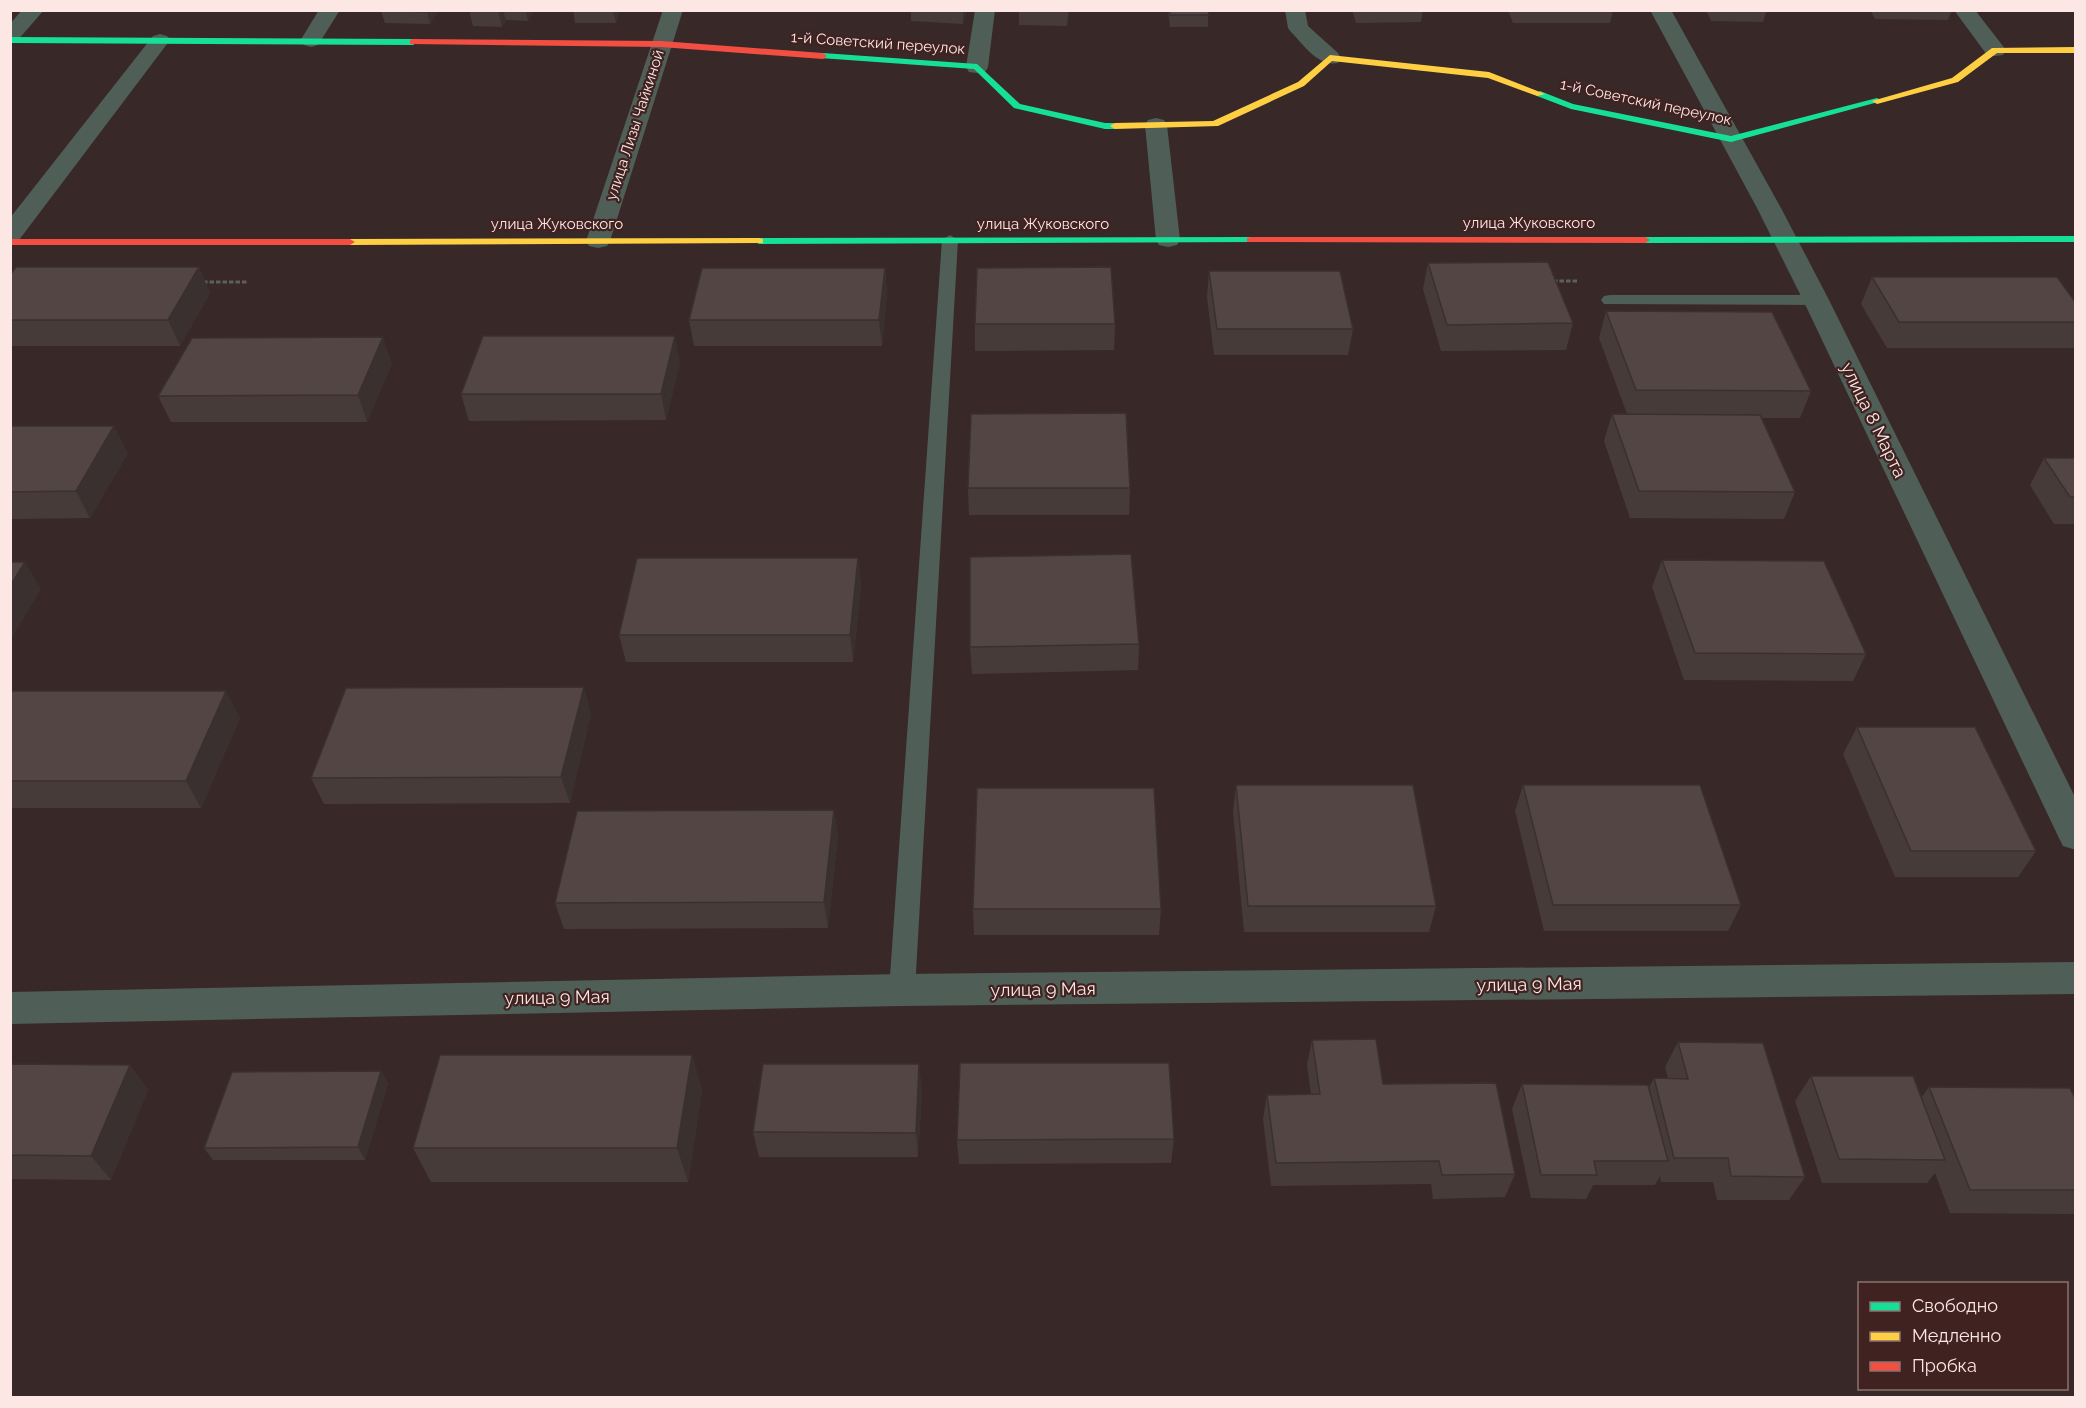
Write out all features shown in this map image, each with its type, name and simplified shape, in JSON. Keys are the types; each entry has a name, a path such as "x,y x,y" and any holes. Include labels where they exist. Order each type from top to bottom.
{"street":[{"path":"10,38 34,10"},
{"path":"311,41 330,10"},
{"name":"улица Лизы Чайкиной","path":"598,241 673,10"},
{"path":"977,68 985,10"},
{"path":"1295,10 1298,28 1330,58"},
{"name":"улица 8 Марта","path":"1660,10 1816,300 2076,836"},
{"path":"1964,10 1995,50 2076,50"},
{"name":"1-й Советский переулок","path":"10,38 661,44 977,68 1017,106 1105,126 1215,124 1301,84 1330,58 1489,75 1571,105 1731,139 1954,80 1995,50"},
{"path":"10,235 160,40"},
{"path":"1156,125 1168,240"},
{"name":"улица Жуковского","path":"10,242 2076,239"},
{"name":"улица 9 Мая","path":"10,1008 902,990 2076,978"}],"lane":[{"path":"902,990 950,240"},
{"path":"1610,300 1816,300"}],"building":[{"path":"381,10 428,10 427,12"},
{"path":"1170,10 1208,10 1209,15 1170,15"},
{"path":"1548,262 1573,323 1447,325 1428,263"},
{"path":"16,267 199,267 168,320 10,320 10,275"},
{"path":"1111,267 1115,324 975,324 977,268"},
{"path":"702,268 885,268 879,320 689,320"},
{"path":"1209,271 1340,271 1353,329 1217,329"},
{"path":"1872,277 2057,277 2076,303 2076,322 1899,322"},
{"path":"1606,311 1772,312 1811,391 1636,390"},
{"path":"483,336 675,336 661,394 461,394"},
{"path":"383,337 358,395 158,396 192,338"},
{"path":"1126,413 1130,488 968,488 971,414"},
{"path":"1612,414 1760,415 1795,492 1639,491"},
{"path":"10,426 114,426 76,491 10,492"},
{"path":"2044,458 2076,458 2076,497 2070,497"},
{"path":"1131,554 1139,644 970,647 970,557"},
{"path":"637,558 858,558 850,635 619,635"},
{"path":"1662,560 1824,561 1866,654 1695,653"},
{"path":"10,562 25,562 10,586"},
{"path":"584,687 561,777 311,778 346,688"},
{"path":"10,691 226,691 186,781 10,781"},
{"path":"1857,727 1975,727 2036,851 1911,851"},
{"path":"1236,785 1413,785 1436,906 1248,906"},
{"path":"1523,785 1700,785 1741,905 1553,905"},
{"path":"977,788 1154,788 1161,909 973,909"},
{"path":"834,810 824,902 555,903 577,811"},
{"path":"1376,1039 1383,1084 1496,1083 1515,1174 1442,1175 1439,1161 1276,1163 1267,1095 1320,1094 1312,1040"},
{"path":"1678,1042 1763,1043 1805,1177 1731,1176 1728,1158 1674,1158 1654,1078 1688,1079"},
{"path":"440,1055 692,1055 677,1148 413,1148"},
{"path":"960,1063 1169,1063 1174,1139 957,1140"},
{"path":"10,1064 130,1065 91,1156 10,1155"},
{"path":"763,1064 919,1064 916,1133 753,1132"},
{"path":"381,1071 358,1147 204,1148 232,1072"},
{"path":"1811,1076 1913,1076 1945,1160 1839,1159"},
{"path":"1522,1084 1648,1085 1668,1161 1594,1161 1597,1175 1541,1175"},
{"path":"1929,1087 2070,1088 2076,1100 2076,1190 1970,1190"}],"traffic: fast":[{"path":"10,40 413,42"},
{"path":"823,56 977,67 1017,106 1105,126 1115,126"},
{"path":"1540,94 1571,106 1731,139 1877,101"},
{"path":"1645,240 2076,239"},
{"path":"759,241 1251,240"}],"traffic: slow":[{"path":"1877,101 1955,80 1995,50 2076,50"},
{"path":"1115,126 1215,124 1301,84 1330,58 1489,75 1540,94"},
{"path":"350,242 759,241"}],"traffic: jam":[{"path":"413,42 661,44 823,56"},
{"path":"1251,240 1645,240"},
{"path":"10,242 350,242"}]}
